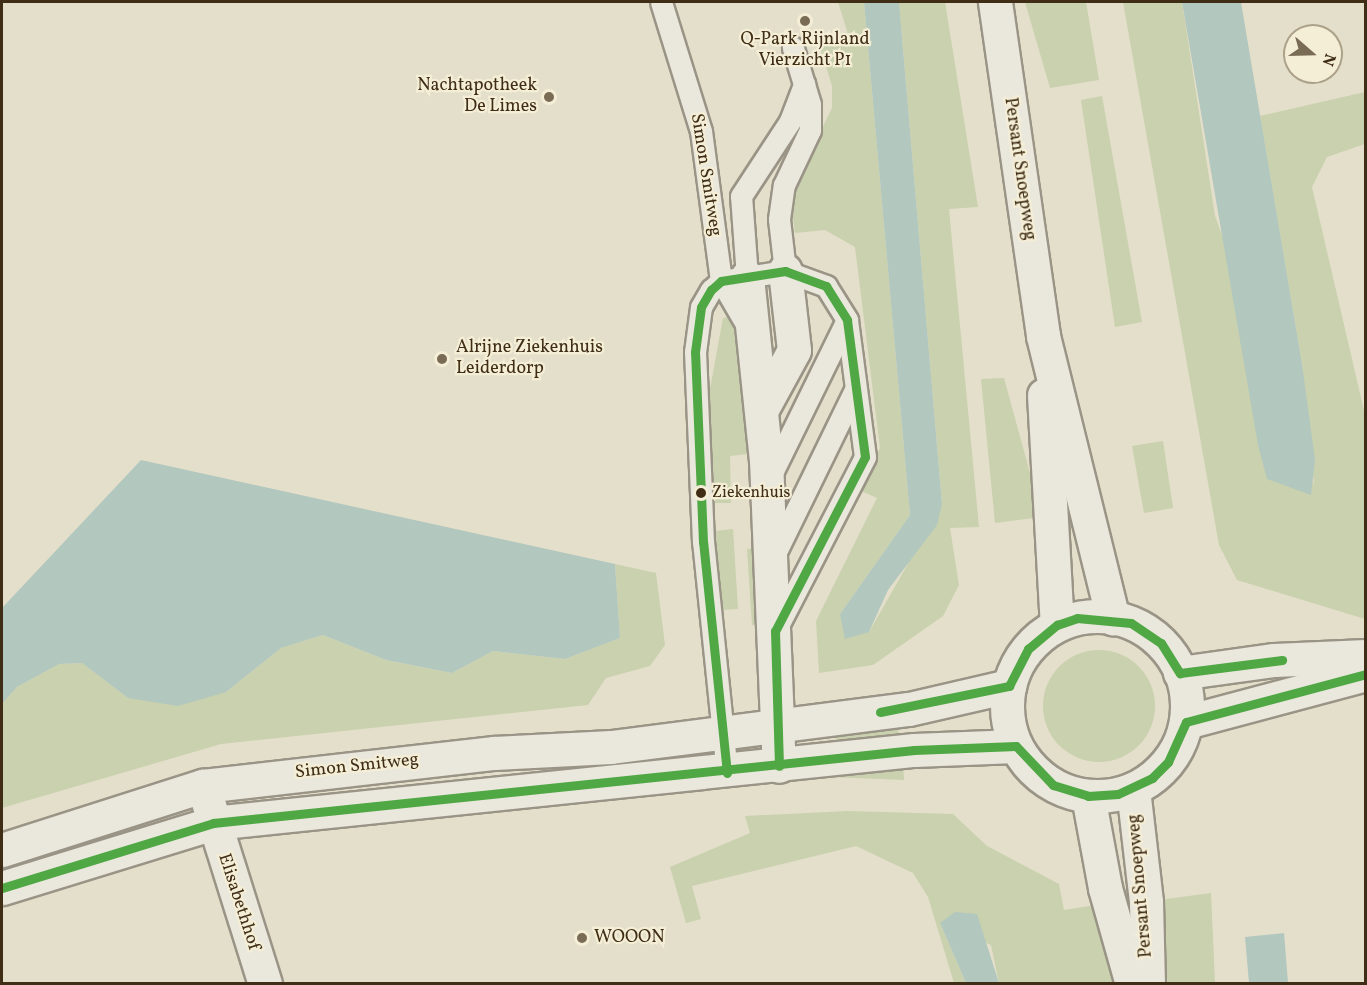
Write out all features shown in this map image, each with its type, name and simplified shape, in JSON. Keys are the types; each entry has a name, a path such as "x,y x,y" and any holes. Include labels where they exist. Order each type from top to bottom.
{"street":[{"name":"Persant Snoepweg","path":"995,2 1043,336 1057,625"},
{"path":"762,409 794,350 786,271"},
{"name":"Simon Smitweg","path":"734,279 754,338 762,409 775,632 779,766"},
{"name":"Persant Snoepweg","path":"1043,336 1113,618"},
{"path":"1077,618 1113,618 1161,643 1180,673 1186,722 1168,762 1133,789 1088,796 1053,785 1016,746 1008,717 1010,686 1028,649 1057,625 1077,618"},
{"path":"1180,673 1274,660 1365,656"},
{"path":"1186,722 1365,674"},
{"name":"Simon Smitweg","path":"2,850 203,786 723,733 943,703 1010,686"},
{"path":"2,888 213,823 493,792 727,773 915,750 1016,746"},
{"name":"Elisabethhof","path":"203,786 265,984"},
{"name":"Persant Snoepweg","path":"1133,789 1146,902 1148,984"},
{"name":"Persant Snoepweg","path":"1088,796 1105,888 1132,984"}],"lane":[{"name":"Simon Smitweg","path":"661,2 701,131 734,279"},
{"path":"727,773 703,542 695,352 701,307 734,279 786,271 779,219 784,185 810,130 810,104 793,48"},
{"name":"Simon Smitweg","path":"734,279 743,189 790,121 804,84"},
{"name":"Simon Smitweg","path":"775,632 865,457 847,320 826,286 786,271"},
{"name":"Simon Smitweg","path":"766,485 847,320"},
{"path":"770,564 855,390"}],"green space":[{"path":"838,2 864,2 910,515 840,614 869,632 942,504 899,2 945,2 978,207 949,209 979,527 950,528 959,585 943,616 873,665 819,673 816,621 877,498 861,491 880,448 855,247 825,230 795,233 792,210 791,191 832,108 832,86 818,41 848,34"},
{"path":"1025,2 1086,2 1099,80 1050,88"},
{"path":"1123,2 1182,2 1215,216 1314,485 1302,364 1260,116 1365,92 1365,144 1327,157 1312,187 1365,415 1365,619 1237,580 1219,545"},
{"path":"1102,96 1142,322 1115,327 1081,100"},
{"path":"729,317 748,363 756,453 730,456 731,503 713,503 708,400 723,318"},
{"path":"1004,378 1042,517 995,523 981,379"},
{"path":"1163,441 1173,508 1144,513 1132,446"},
{"path":"733,529 738,609 720,610 715,531"},
{"path":"761,548 766,623 752,625 747,549"},
{"path":"615,564 656,573 665,645 650,666 606,678 588,705 221,744 2,808 2,704 17,687 59,664 82,663 128,698 226,692 281,648 323,635 386,660 452,673 493,651 565,659 620,638"},
{"path":"1099,650 1120,654 1139,666 1151,685 1155,706 1151,727 1139,746 1120,758 1099,762 1078,758 1059,746 1047,727 1043,706 1047,685 1059,666 1078,654"},
{"path":"897,724 900,739 853,742 828,737"},
{"path":"903,765 904,780 806,776"},
{"path":"847,811 953,814 987,846 1059,884 1064,910 1096,905 1115,983 999,983 991,945 940,923 966,983 954,983 928,897 913,873 856,846 692,886 701,919 686,923 670,867 750,833 745,816"},
{"path":"1211,893 1215,983 1165,983 1159,900"}],"shaded area":[{"path":"864,2 899,2 942,504 937,525 888,590 869,632 845,639 840,614 910,515"},
{"path":"1182,2 1241,2 1302,364 1315,460 1311,495 1267,479 1258,445"},
{"path":"141,460 615,564 620,638 565,659 493,651 452,673 386,660 323,635 281,648 226,692 178,706 128,698 82,663 59,664 17,687 2,704 2,608"},
{"path":"955,912 977,914 999,983 966,983 940,923"},
{"path":"1284,933 1288,983 1249,983 1245,937"}],"transit line":[{"path":"727,773 703,542 695,352 701,307 711,290 721,281 785,271 826,286 847,320 865,457 775,631 779,766"},
{"path":"880,712 1009,686 1028,649 1057,625 1077,618 1131,623 1161,643 1180,673 1282,660"},
{"path":"2,888 213,823 914,750 1016,746 1053,785 1088,796 1118,794 1152,778 1168,762 1186,722 1366,674"}],"place":[{"name":"Q-Park Rijnland Vierzicht P1","path":"805,21"},
{"name":"Nachtapotheek De Limes","path":"549,97"},
{"name":"Alrijne Ziekenhuis Leiderdorp","path":"442,359"},
{"name":"Ziekenhuis","path":"701,493"},
{"name":"WOOON","path":"582,938"}]}
